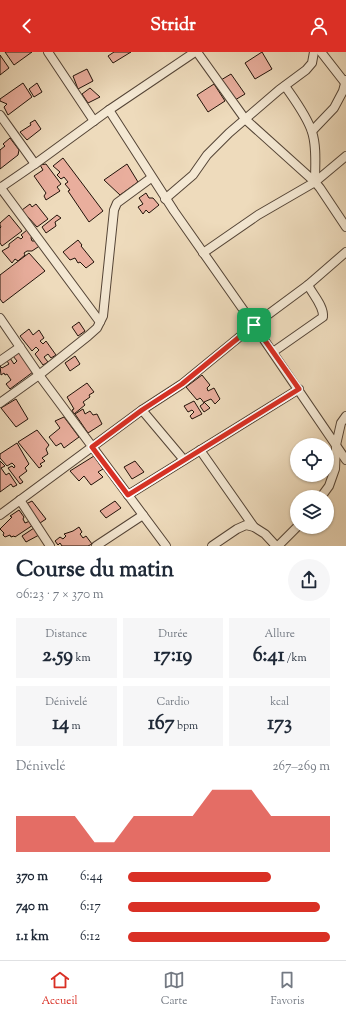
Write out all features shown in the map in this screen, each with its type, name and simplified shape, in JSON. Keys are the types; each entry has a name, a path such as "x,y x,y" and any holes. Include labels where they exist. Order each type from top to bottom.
{"street":[{"path":"48,52 94,121"},
{"path":"100,322 0,188 109,110 196,52 245,119 315,182 346,227"},
{"path":"165,199 193,175 207,155 229,133 306,70 312,63 314,52"},
{"path":"312,131 334,108 346,82 321,52"},
{"path":"285,86 312,131 315,148 315,182"},
{"path":"109,110 165,199 299,389 346,460"},
{"path":"0,115 35,164"},
{"path":"203,253 258,215 315,182 346,156"},
{"path":"0,403 39,375 97,328 103,316 114,210 117,203 151,178"},
{"path":"0,514 142,410 182,384 254,325 308,285 346,252"},
{"path":"273,352 323,317 324,312 308,285"},
{"path":"0,318 39,375 166,546"},
{"path":"0,361 20,347"},
{"path":"128,495 299,389"},
{"path":"142,410 184,460"},
{"path":"326,490 329,486 334,469 336,445 341,423 346,416"},
{"path":"200,450 254,527"},
{"path":"20,500 50,546"},
{"path":"96,546 143,515"},
{"path":"212,546 237,529 246,525 254,527 265,534 277,546 290,533"}],"building":[{"path":"5,52 32,52 14,65"},
{"path":"114,52 131,52 113,63 108,56"},
{"path":"262,52 272,69 255,79 245,63"},
{"path":"0,55 9,68 0,75"},
{"path":"87,69 93,81 78,89 73,76"},
{"path":"231,74 245,94 235,100 221,80"},
{"path":"23,83 32,97 8,115 4,107 7,104 0,101 0,99"},
{"path":"37,83 42,92 34,97 29,89"},
{"path":"214,84 225,101 208,112 197,95"},
{"path":"90,88 100,97 88,103 82,94"},
{"path":"35,120 41,129 27,140 20,132 31,125 30,123"},
{"path":"10,138 19,150 18,155 0,169 0,150 5,146 3,144"},
{"path":"63,158 103,211 89,222 68,191 70,190 65,184 68,182 64,177 61,179 57,175 60,172 53,166"},
{"path":"46,164 61,184 57,187 60,191 46,200 44,196 46,193 34,176 43,170 40,165"},
{"path":"127,164 138,182 120,195 104,180"},
{"path":"146,193 149,198 153,198 159,205 149,213 146,210 143,214 138,207 143,204 139,198"},
{"path":"30,204 32,207 36,204 48,219 37,227 28,217 25,217 22,210"},
{"path":"9,215 22,231 2,246 0,243 0,223"},
{"path":"57,215 61,218 55,222 56,226 46,233 42,227"},
{"path":"27,230 32,235 32,241 37,241 41,245 32,251 27,251 18,261 15,259 12,263 2,251 9,247 9,244 18,237 21,239 23,237 21,235"},
{"path":"78,240 94,262 86,268 80,262 78,263 75,258 70,260 63,252"},
{"path":"29,253 45,271 3,303 0,299 0,275"},
{"path":"79,322 85,331 78,336 72,327"},
{"path":"29,329 33,335 39,330 44,338 40,341 43,344 46,341 56,355 51,358 48,354 44,357 48,362 43,365 35,354 39,350 36,347 32,351 20,336"},
{"path":"19,352 33,372 10,389 6,384 11,380 7,374 5,375 4,373 1,375 0,366 2,368 9,364 7,361 10,358 14,364 17,361 13,356"},
{"path":"75,356 80,364 70,371 65,363"},
{"path":"202,375 210,385 207,388 208,391 214,388 220,399 215,404 211,399 204,402 210,408 204,412 200,406 204,403 202,400 200,398 197,400 186,387"},
{"path":"87,383 94,392 83,402 85,405 74,414 72,410 74,409 67,397"},
{"path":"16,399 28,419 16,427 1,408"},
{"path":"194,401 202,414 192,419 190,416 194,412 192,410 188,412 184,406"},
{"path":"83,409 85,414 90,411 93,415 97,414 102,424 88,433 75,414"},
{"path":"64,417 79,437 64,448 61,443 56,446 49,437 60,428 55,421"},
{"path":"37,430 49,445 46,449 48,454 42,458 45,461 40,464 42,466 39,468 18,442"},
{"path":"17,443 29,464 25,468 27,471 19,477 23,482 20,484 8,468 12,466 14,468 15,466 12,463 7,466 0,458 0,454"},
{"path":"94,456 103,469 98,472 103,477 91,485 84,476 79,481 70,471"},
{"path":"0,461 5,466 1,468 6,475 9,473 17,485 13,487 11,484 0,492"},
{"path":"135,461 144,472 132,479 124,467"},
{"path":"32,501 46,519 40,523 26,504"},
{"path":"115,501 121,508 106,518 100,511"},
{"path":"19,510 24,517 23,519 25,523 30,521 33,525 15,537 11,537 10,535 5,537 3,535 4,533 0,529 12,517 10,516"},
{"path":"79,527 82,532 80,534 83,538 86,536 92,544 88,546 62,546 60,543 58,545 55,541 60,537 63,539 66,536 64,534"},
{"path":"34,528 39,535 26,542 22,536"}],"route":[{"path":"254,325 299,389 128,495 92,447 142,410 182,384 254,325"}]}
